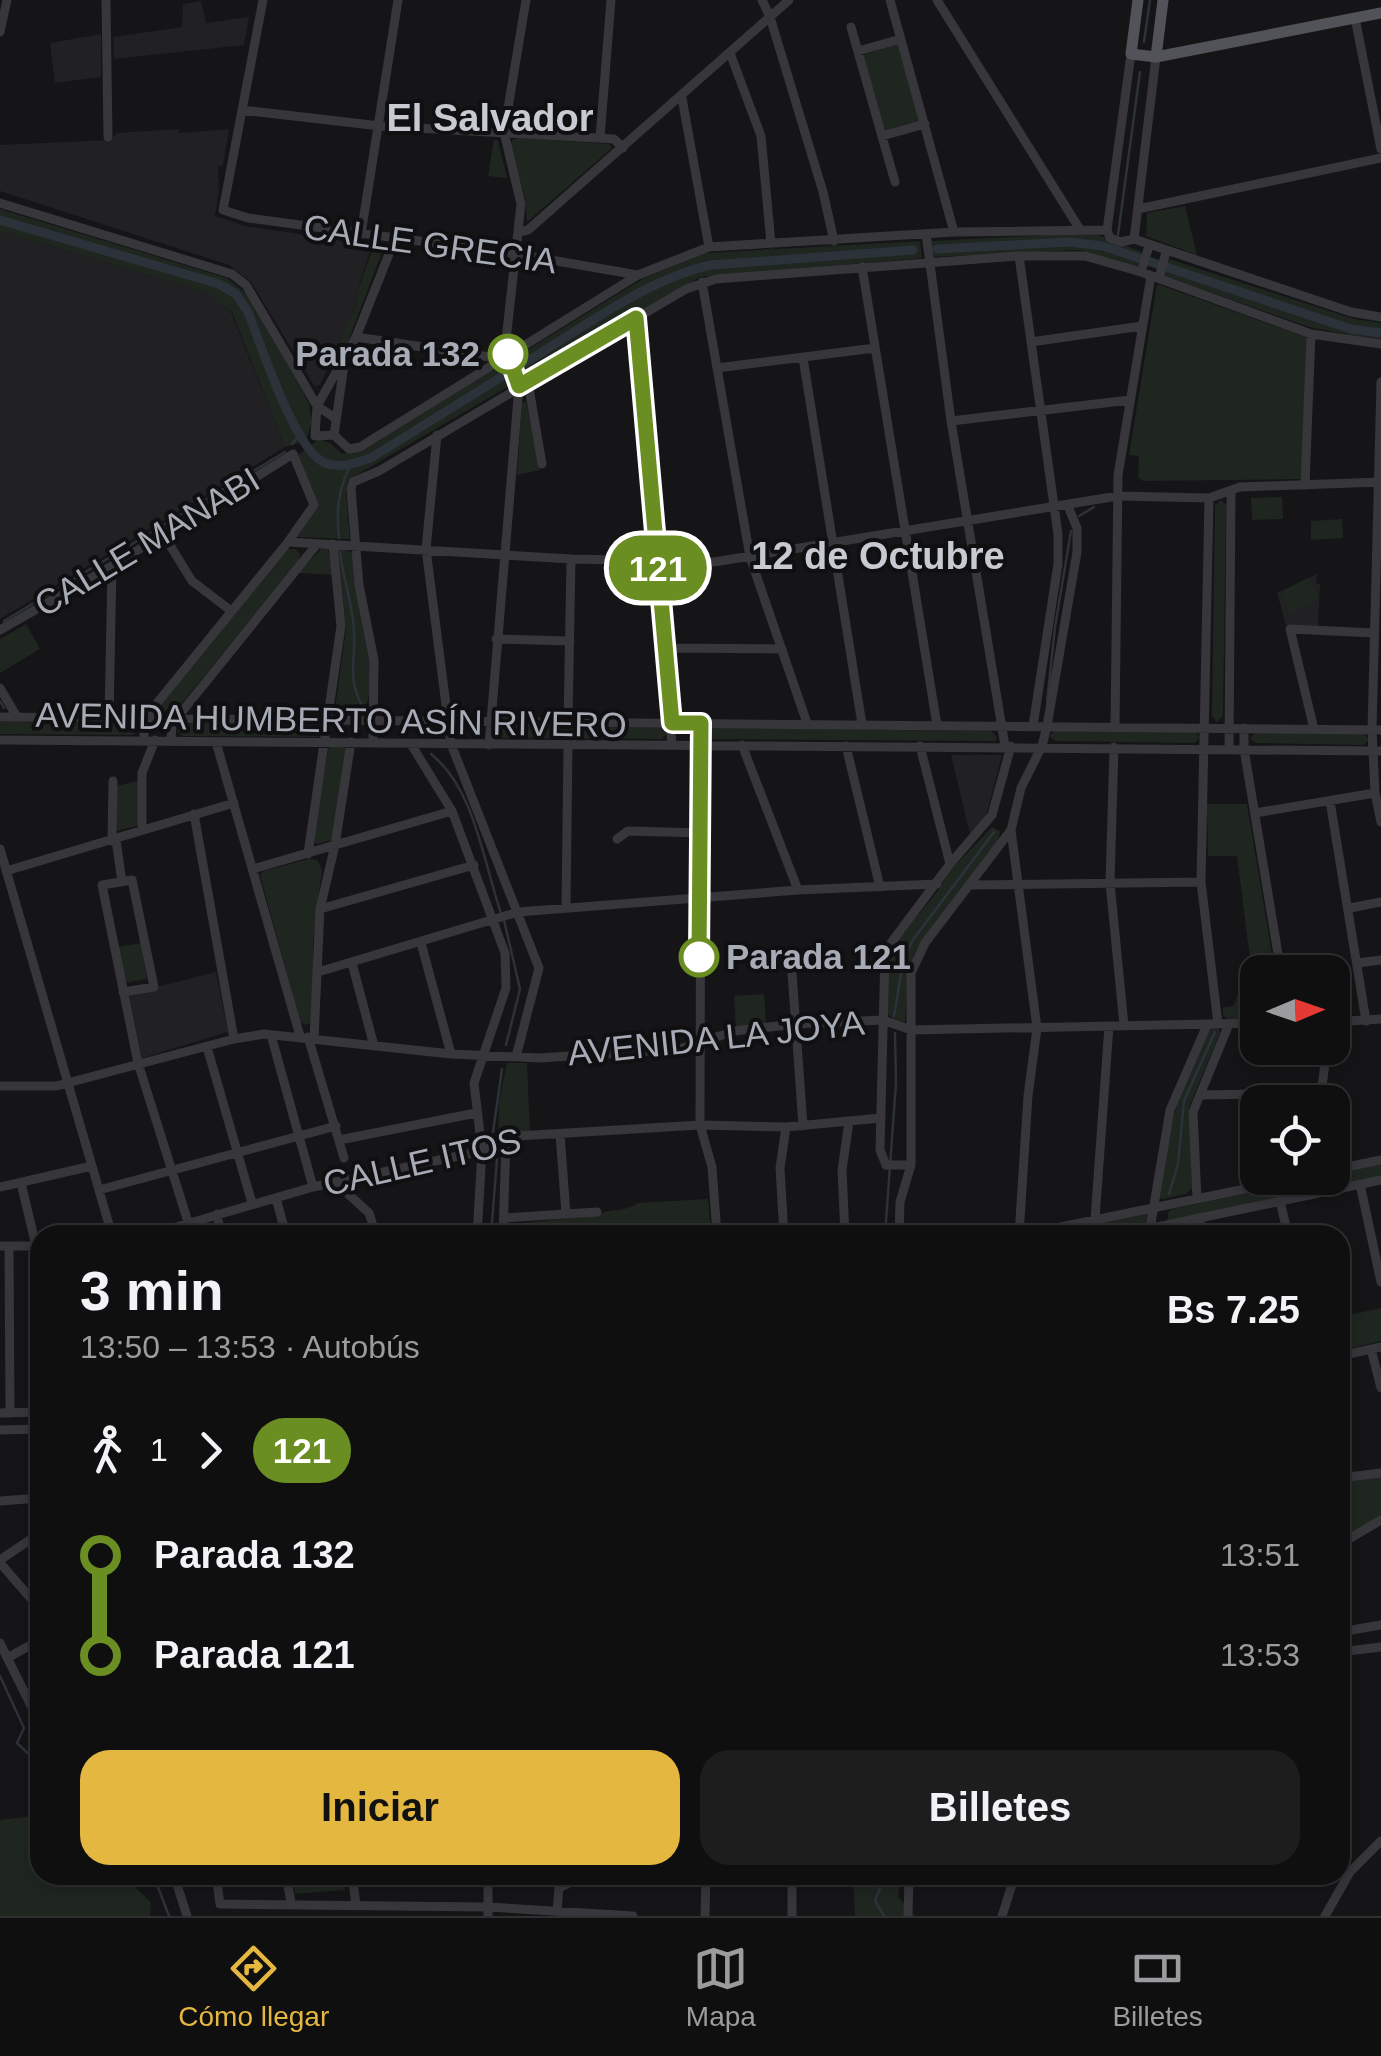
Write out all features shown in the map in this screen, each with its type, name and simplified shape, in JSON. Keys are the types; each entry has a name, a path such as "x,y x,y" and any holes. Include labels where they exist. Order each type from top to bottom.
{"main road":[{"path":"1138,0 1132,54 1156,57 1381,13"},
{"path":"1156,57 1163,0"}],"street":[{"path":"0,32 7,0"},
{"path":"106,0 108,137"},
{"path":"262,0 242,110 380,126 600,138 617,140 623,148"},
{"path":"361,234 398,0"},
{"path":"526,0 504,132 521,204 504,356 523,384 542,464"},
{"path":"600,138 611,0"},
{"path":"762,0 823,192 834,240"},
{"path":"518,232 528,230 789,0"},
{"path":"890,0 954,232"},
{"path":"953,0 939,3 1079,228"},
{"path":"1355,18 1381,149"},
{"path":"851,27 894,182"},
{"path":"858,51 901,39"},
{"path":"730,53 761,136 770,244"},
{"path":"1132,54 1108,230 1110,238 1121,242 1134,239"},
{"path":"1156,57 1134,239 1153,264 1310,334 1381,344"},
{"path":"682,98 709,247"},
{"name":"CALLE GRECIA","path":"242,110 223,210 248,218 516,254 638,275"},
{"path":"882,136 925,124"},
{"path":"1138,208 1381,158"},
{"path":"0,203 232,274 246,285 316,406 335,418"},
{"path":"345,358 334,434 349,449 360,446 638,275 709,247 954,232 1108,230"},
{"path":"906,1165 886,1165 880,1150 885,951 992,815 1008,746 1001,726 951,421 926,234"},
{"path":"334,434 315,436 316,406 356,338 394,239"},
{"path":"1019,256 1054,508 1058,564 1032,726"},
{"path":"373,742 374,660 358,585 351,489 354,482 702,282 929,262 1084,256 1153,264 1381,317"},
{"path":"1115,727 1118,496 1153,264"},
{"path":"862,267 937,725"},
{"path":"702,282 750,557 807,723"},
{"path":"636,318 672,745"},
{"path":"1030,342 1142,326"},
{"path":"1305,485 1310,334"},
{"path":"356,338 504,356"},
{"path":"717,368 874,348"},
{"path":"803,358 862,724"},
{"path":"1381,382 1374,633 1378,752 1375,793 1381,822"},
{"path":"490,745 496,639 523,384"},
{"path":"951,421 1130,400"},
{"path":"437,435 426,548 451,744 539,968 516,1057"},
{"name":"CALLE MANABI","path":"0,630 293,454 314,505 288,542"},
{"path":"142,830 142,773 149,740 144,719 288,542 571,559 714,562 1118,496 1209,498 1240,487 1379,482"},
{"path":"1229,749 1231,491"},
{"path":"1197,1198 1192,1112 1218,1024 1201,882 1209,498"},
{"path":"1021,1225 1028,1096 1037,1028 1011,830 1021,788 1042,746 1047,726 1077,552 1077,528 1068,506"},
{"path":"163,534 192,581 230,610"},
{"path":"171,741 172,724 317,544"},
{"path":"308,854 341,626 333,544"},
{"path":"568,722 571,559"},
{"path":"109,719 112,566"},
{"path":"1314,729 1290,629 1374,633"},
{"path":"496,639 570,641"},
{"path":"664,648 782,648"},
{"path":"0,688 17,718"},
{"name":"AVENIDA HUMBERTO ASÍN RIVERO","path":"0,718 1377,730"},
{"path":"401,720 406,743 452,811 504,953 506,988 480,1056 474,1084 482,1152 478,1225"},
{"path":"701,723 700,1125 712,1167 716,1225"},
{"path":"1244,728 1244,749 1278,955"},
{"name":"AVENIDA HUMBERTO ASÍN RIVERO","path":"0,740 1042,746 1378,752"},
{"path":"216,742 344,1158"},
{"path":"307,1037 318,972 320,909 335,846 350,742"},
{"path":"566,907 568,744"},
{"path":"742,745 798,890"},
{"path":"846,746 880,887"},
{"path":"920,746 950,864"},
{"path":"1114,748 1110,883 1124,1025"},
{"path":"113,781 114,840 122,882"},
{"path":"1255,812 1375,793"},
{"path":"1330,801 1366,1021"},
{"path":"6,871 234,803"},
{"path":"253,869 452,811"},
{"path":"194,814 234,1039"},
{"path":"899,1225 906,1165 911,973 916,956 1011,830"},
{"path":"618,839 628,831 700,833"},
{"path":"1,854 109,1225"},
{"path":"320,909 474,865"},
{"path":"123,992 154,987 132,880 102,885 123,992 138,1063 189,1224"},
{"path":"970,885 1201,882"},
{"path":"318,972 518,912 798,890 938,884"},
{"path":"0,904 14,901"},
{"path":"1350,908 1381,902"},
{"path":"422,943 451,1054"},
{"path":"790,959 804,1126"},
{"path":"1358,964 1381,960"},
{"path":"352,963 374,1046"},
{"path":"1350,1021 1381,1019"},
{"name":"AVENIDA LA JOYA","path":"0,1086 68,1083 234,1039 271,1035 516,1057 679,1049 735,1032 795,1024 883,1020 910,1030 1240,1023"},
{"path":"1152,1225 1170,1110 1218,1024"},
{"path":"1095,1219 1109,1026"},
{"path":"271,1035 313,1187"},
{"path":"208,1047 252,1204"},
{"path":"1200,1095 1240,1098"},
{"path":"339,1140 476,1113"},
{"name":"CALLE ITOS","path":"185,1225 313,1187 482,1152 516,1136 700,1125 786,1128 881,1118"},
{"path":"845,1225 842,1170 849,1122"},
{"path":"98,1190 336,1126"},
{"path":"783,1225 780,1168 786,1128"},
{"path":"560,1134 566,1214"},
{"path":"504,1225 506,1140"},
{"path":"1350,1166 1381,1160"},
{"path":"0,1187 92,1166"},
{"path":"1171,1225 1381,1180"},
{"path":"335,1182 369,1213 373,1225"},
{"path":"21,1183 32,1225"},
{"path":"1360,1184 1381,1282"},
{"path":"1067,1225 1240,1187"},
{"path":"276,1198 283,1225"},
{"path":"1280,1201 1286,1225"},
{"path":"504,1218 596,1212"},
{"path":"217,1214 219,1225"},
{"path":"1199,1218 1201,1225"},
{"path":"5,1412 4,1246 30,1246"},
{"path":"1350,1354 1376,1348 1381,1388"},
{"path":"0,1430 30,1429"},
{"path":"1350,1477 1381,1473"},
{"path":"0,1501 30,1499"},
{"path":"1350,1538 1381,1520"},
{"path":"30,1540 0,1562 30,1596"},
{"path":"1350,1630 1381,1625"},
{"path":"0,1644 30,1702"},
{"path":"10,1657 30,1646"},
{"path":"1350,1651 1381,1647"},
{"path":"1350,1872 1381,1841"},
{"path":"177,1885 187,1916"},
{"path":"217,1885 220,1904 290,1903 349,1909 633,1916"},
{"path":"287,1885 290,1903"},
{"path":"488,1885 488,1911"},
{"path":"557,1912 559,1885"},
{"path":"559,1888 565,1885"},
{"path":"704,1916 706,1885"},
{"path":"792,1885 792,1916"},
{"path":"908,1916 910,1885"},
{"path":"1002,1916 1012,1885"},
{"path":"1325,1916 1343,1885"},
{"path":"272,1916 273,1903"}],"shaded area":[{"path":"201,1 206,23 249,17 244,45 114,59 113,37 182,27 183,4"},
{"path":"101,34 101,77 55,83 50,43"},
{"path":"898,44 920,122 885,132 863,55"},
{"path":"179,129 179,133 229,129 223,165 218,167 215,216 245,226 372,245 356,295 357,304 320,385 312,382 251,282 229,265 0,191 0,145 111,140 116,133"},
{"path":"494,139 498,141 507,178 488,176"},
{"path":"512,140 609,144 612,148 527,222 525,198 511,148"},
{"path":"1185,206 1197,255 1146,236 1147,213"},
{"path":"0,209 227,278 248,295 309,403 312,421 306,441 285,447 232,312 205,292 0,231"},
{"path":"0,231 205,292 220,301 231,312 285,447 0,619"},
{"path":"1098,235 1142,252 1137,267 1078,250 933,257 931,241"},
{"path":"920,241 922,258 700,277 535,374 522,371 518,363 519,355 644,278 706,253"},
{"path":"375,242 384,247 346,347 337,347 357,304 356,295"},
{"path":"1169,259 1354,319 1381,323 1381,341 1309,327 1164,276"},
{"path":"1157,284 1306,337 1303,479 1143,481 1138,477 1139,456 1129,455"},
{"path":"506,367 512,377 511,385 348,480 350,539 297,537 318,507 298,455 319,439 342,454 367,448 489,372"},
{"path":"526,401 540,470 517,475 522,403"},
{"path":"1282,497 1283,519 1252,520 1251,498"},
{"path":"1221,500 1226,505 1223,716 1217,722 1212,716 1215,505"},
{"path":"1342,519 1343,538 1311,540 1311,521"},
{"path":"338,547 353,553 368,637 371,684 360,713 338,714 335,709 346,629"},
{"path":"322,548 328,548 333,575 298,573"},
{"path":"287,549 296,549 299,560 177,709 161,711 160,703"},
{"path":"1317,574 1318,626 1286,625 1277,593"},
{"path":"1308,578 1319,598 1291,614 1280,593"},
{"path":"26,624 40,649 0,673 0,639"},
{"path":"0,722 133,723 139,729 133,735 0,734"},
{"path":"183,724 317,725 323,731 318,737 183,736 177,731"},
{"path":"502,727 661,728 667,733 662,739 503,738 497,733"},
{"path":"707,728 991,731 997,737 996,741 708,739 711,733"},
{"path":"1055,730 1195,732 1200,737 1195,743 1055,741 1049,736"},
{"path":"1256,732 1364,734 1369,740 1364,745 1256,743 1250,738"},
{"path":"329,746 344,747 346,751 332,840 317,844 313,840"},
{"path":"951,755 1002,755 986,816 970,834"},
{"path":"138,781 139,825 117,831 116,786"},
{"path":"1207,804 1247,804 1272,955 1249,955 1237,856 1208,856"},
{"path":"992,827 1000,831 998,841 914,954 908,974 905,1022 897,1021 886,1013 888,952 949,872"},
{"path":"308,859 317,860 322,870 313,940 313,1016 311,1023 305,1025 300,1021 260,875"},
{"path":"141,943 147,979 124,983 118,947"},
{"path":"216,972 228,1032 142,1058 129,994"},
{"path":"1240,991 1240,1019 1227,1019 1223,1015 1223,1007 1233,1006"},
{"path":"764,994 766,1023 736,1027 734,996"},
{"path":"1210,1028 1219,1028 1220,1033 1189,1107 1192,1188 1186,1194 1159,1198 1179,1097"},
{"path":"507,1063 527,1063 530,1132 509,1132 498,1137 499,1101"},
{"path":"1381,1164 1381,1176 1350,1183 1350,1170"},
{"path":"1240,1195 1291,1195 1167,1221 1173,1209"},
{"path":"708,1199 711,1225 510,1225 594,1216 638,1203"},
{"path":"1150,1213 1148,1225 1093,1225"},
{"path":"1381,1308 1381,1341 1350,1349 1350,1315"},
{"path":"1381,1477 1381,1516 1350,1533 1350,1480"},
{"path":"30,1816 30,1885 133,1885 151,1902 150,1916 0,1916 0,1820"},
{"path":"294,1885 344,1885 345,1890 295,1894"},
{"path":"853,1885 899,1885 898,1897 915,1916 855,1916"}],"waterway":[{"path":"1144,42 1150,0"},
{"path":"1118,235 1140,72"},
{"path":"0,220 219,284 236,294 248,312 302,439 314,454 331,465 371,458 506,374"},
{"path":"937,249 1070,242 1103,246 1351,329 1381,333"},
{"path":"521,365 613,308 687,272 711,265 913,250"},
{"path":"292,444 299,436"},
{"path":"4,621 285,452"},
{"path":"339,538 339,500 351,464"},
{"path":"1079,516 1094,507"},
{"path":"1047,702 1071,531"},
{"path":"340,552 353,621 353,679 364,709"},
{"path":"0,701 4,708"},
{"path":"431,754 446,769 468,806 501,913"},
{"path":"894,1016 903,962 912,941 994,832"},
{"path":"504,920 520,989 506,1045"},
{"path":"1169,1194 1178,1164 1184,1101 1215,1032"},
{"path":"886,1225 896,1083 895,1033"},
{"path":"493,1132 502,1069"},
{"path":"492,1225 497,1159"},
{"path":"0,1676 24,1728 17,1743 30,1755"},
{"path":"156,1885 169,1916"},
{"path":"879,1885 875,1901 884,1916"}],"bus line":[{"name":"121","path":"508,354 519,386 636,318 672,723 701,723 699,957"}],"place":[{"name":"Parada 132","path":"508,354"},
{"name":"Parada 121","path":"699,957"}],"district":[{"name":"El Salvador","path":"490,118"},
{"name":"12 de Octubre","path":"878,556"}]}
